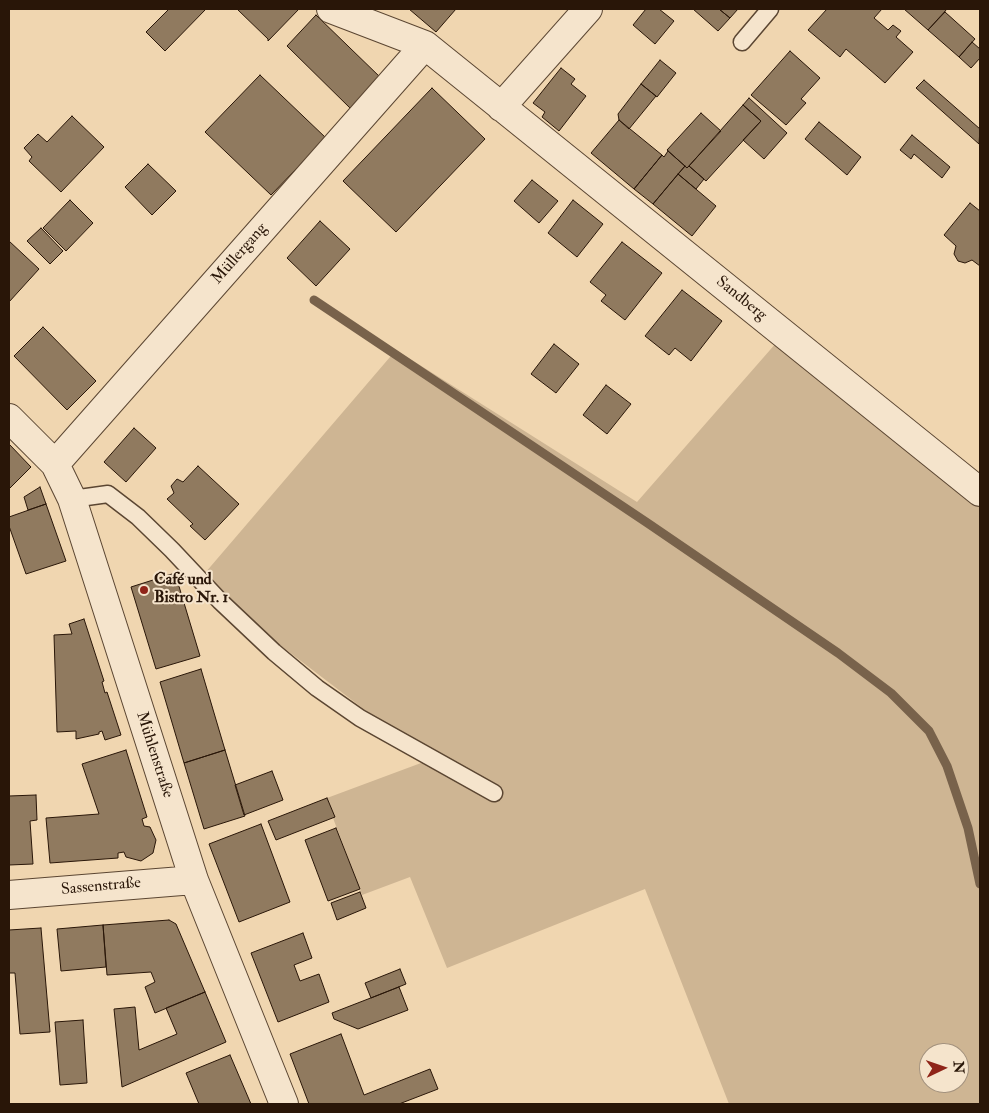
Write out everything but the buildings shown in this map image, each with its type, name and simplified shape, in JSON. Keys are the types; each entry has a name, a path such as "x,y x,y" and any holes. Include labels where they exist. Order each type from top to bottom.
{"street":[{"name":"Sandberg","path":"331,9 425,45 980,492"},
{"path":"501,107 588,9"},
{"name":"Müllergang","path":"54,464 425,45"},
{"name":"Mühlenstraße","path":"9,418 54,464 72,499 194,880 284,1104"},
{"name":"Sassenstraße","path":"9,895 194,880"}],"lane":[{"path":"742,42 770,9"},
{"path":"72,499 108,494 138,517 220,601 274,652 317,688 360,718 494,793"}],"shaded area":[{"path":"777,342 980,502 980,1104 729,1104 645,889 447,968 410,877 362,895 327,798 421,763 423,747 378,720 276,642 232,603 205,573 396,350 637,502"}],"waterway":[{"path":"314,300 649,524 838,653 891,693 929,731 947,766 968,828 980,884"}],"place":[{"name":"Café und Bistro Nr. 1","path":"144,590"}]}
